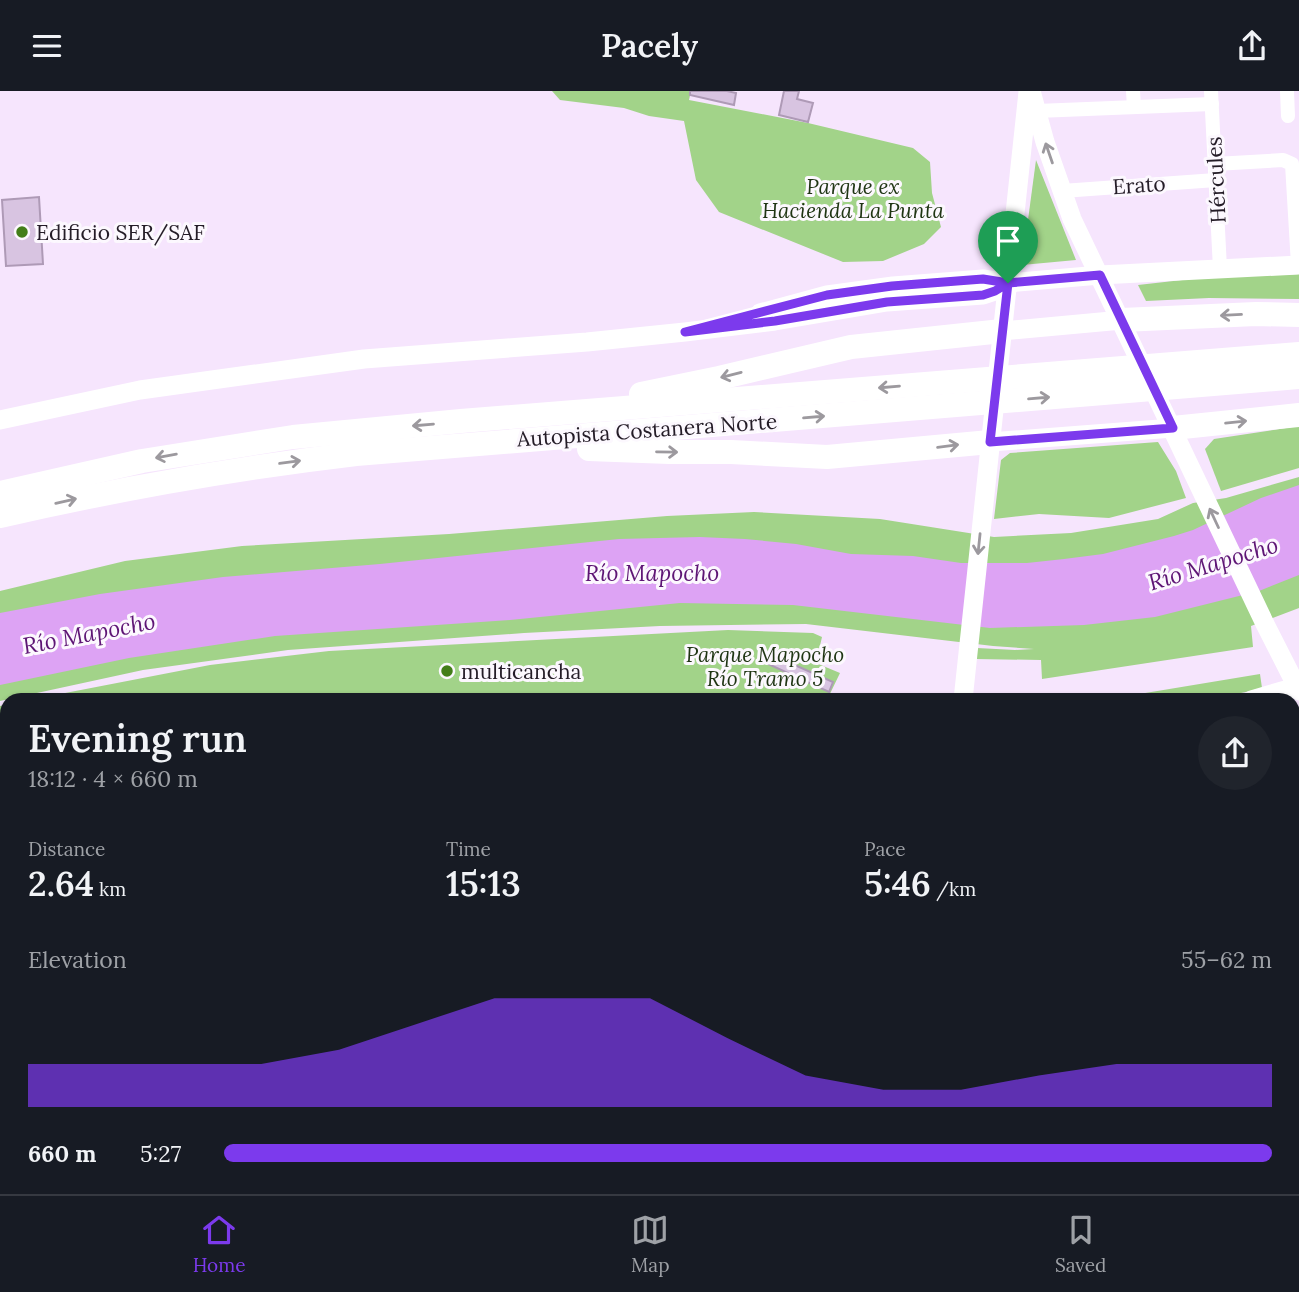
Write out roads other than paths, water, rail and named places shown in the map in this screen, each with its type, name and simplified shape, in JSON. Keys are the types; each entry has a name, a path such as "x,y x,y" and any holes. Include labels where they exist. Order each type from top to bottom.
{"highway":[{"path":"1122,320 1256,314 1299,315"},
{"path":"491,420 680,386 851,347 1002,331"},
{"name":"Autopista Costanera Norte","path":"0,493 130,463 234,445 416,425 1299,354"},
{"name":"Autopista Costanera Norte","path":"0,516 200,474 309,459 1299,377"},
{"path":"1173,428 1299,415"},
{"path":"477,443 521,448 731,451 827,457 990,442"}],"main road":[{"path":"1030,91 1072,219 1265,624 1299,688 1279,693"},
{"path":"963,693 1030,91"},
{"path":"0,420 140,390 364,359 685,332 775,321 887,302 983,295 1008,283 1100,275 1299,265"},
{"path":"1002,331 1122,320"},
{"path":"990,442 1173,428"}],"street":[{"path":"1133,91 1134,107"},
{"path":"1287,91 1289,116"},
{"path":"1037,111 1134,107 1212,98"},
{"name":"Hércules","path":"1212,98 1220,269"},
{"path":"1215,164 1283,159 1290,162 1293,169 1299,265"},
{"name":"Erato","path":"1062,191 1216,180"}],"water":[{"name":"Río Mapocho","path":"1299,485 1299,575 1259,591 1155,617 1084,625 990,628 793,605 680,603 510,620 275,636 129,658 0,685 0,613 100,594 223,577 619,539 745,539 796,544 851,554 913,556 961,563 1027,563 1103,554 1174,536 1193,530 1261,498"}],"place":[{"name":"Edificio SER/SAF","path":"22,232"},
{"name":"multicancha","path":"447,671"}],"park label":[{"name":"Parque ex Hacienda La Punta","path":"853,198"},
{"name":"Parque Mapocho Río Tramo 5","path":"765,666"}]}
